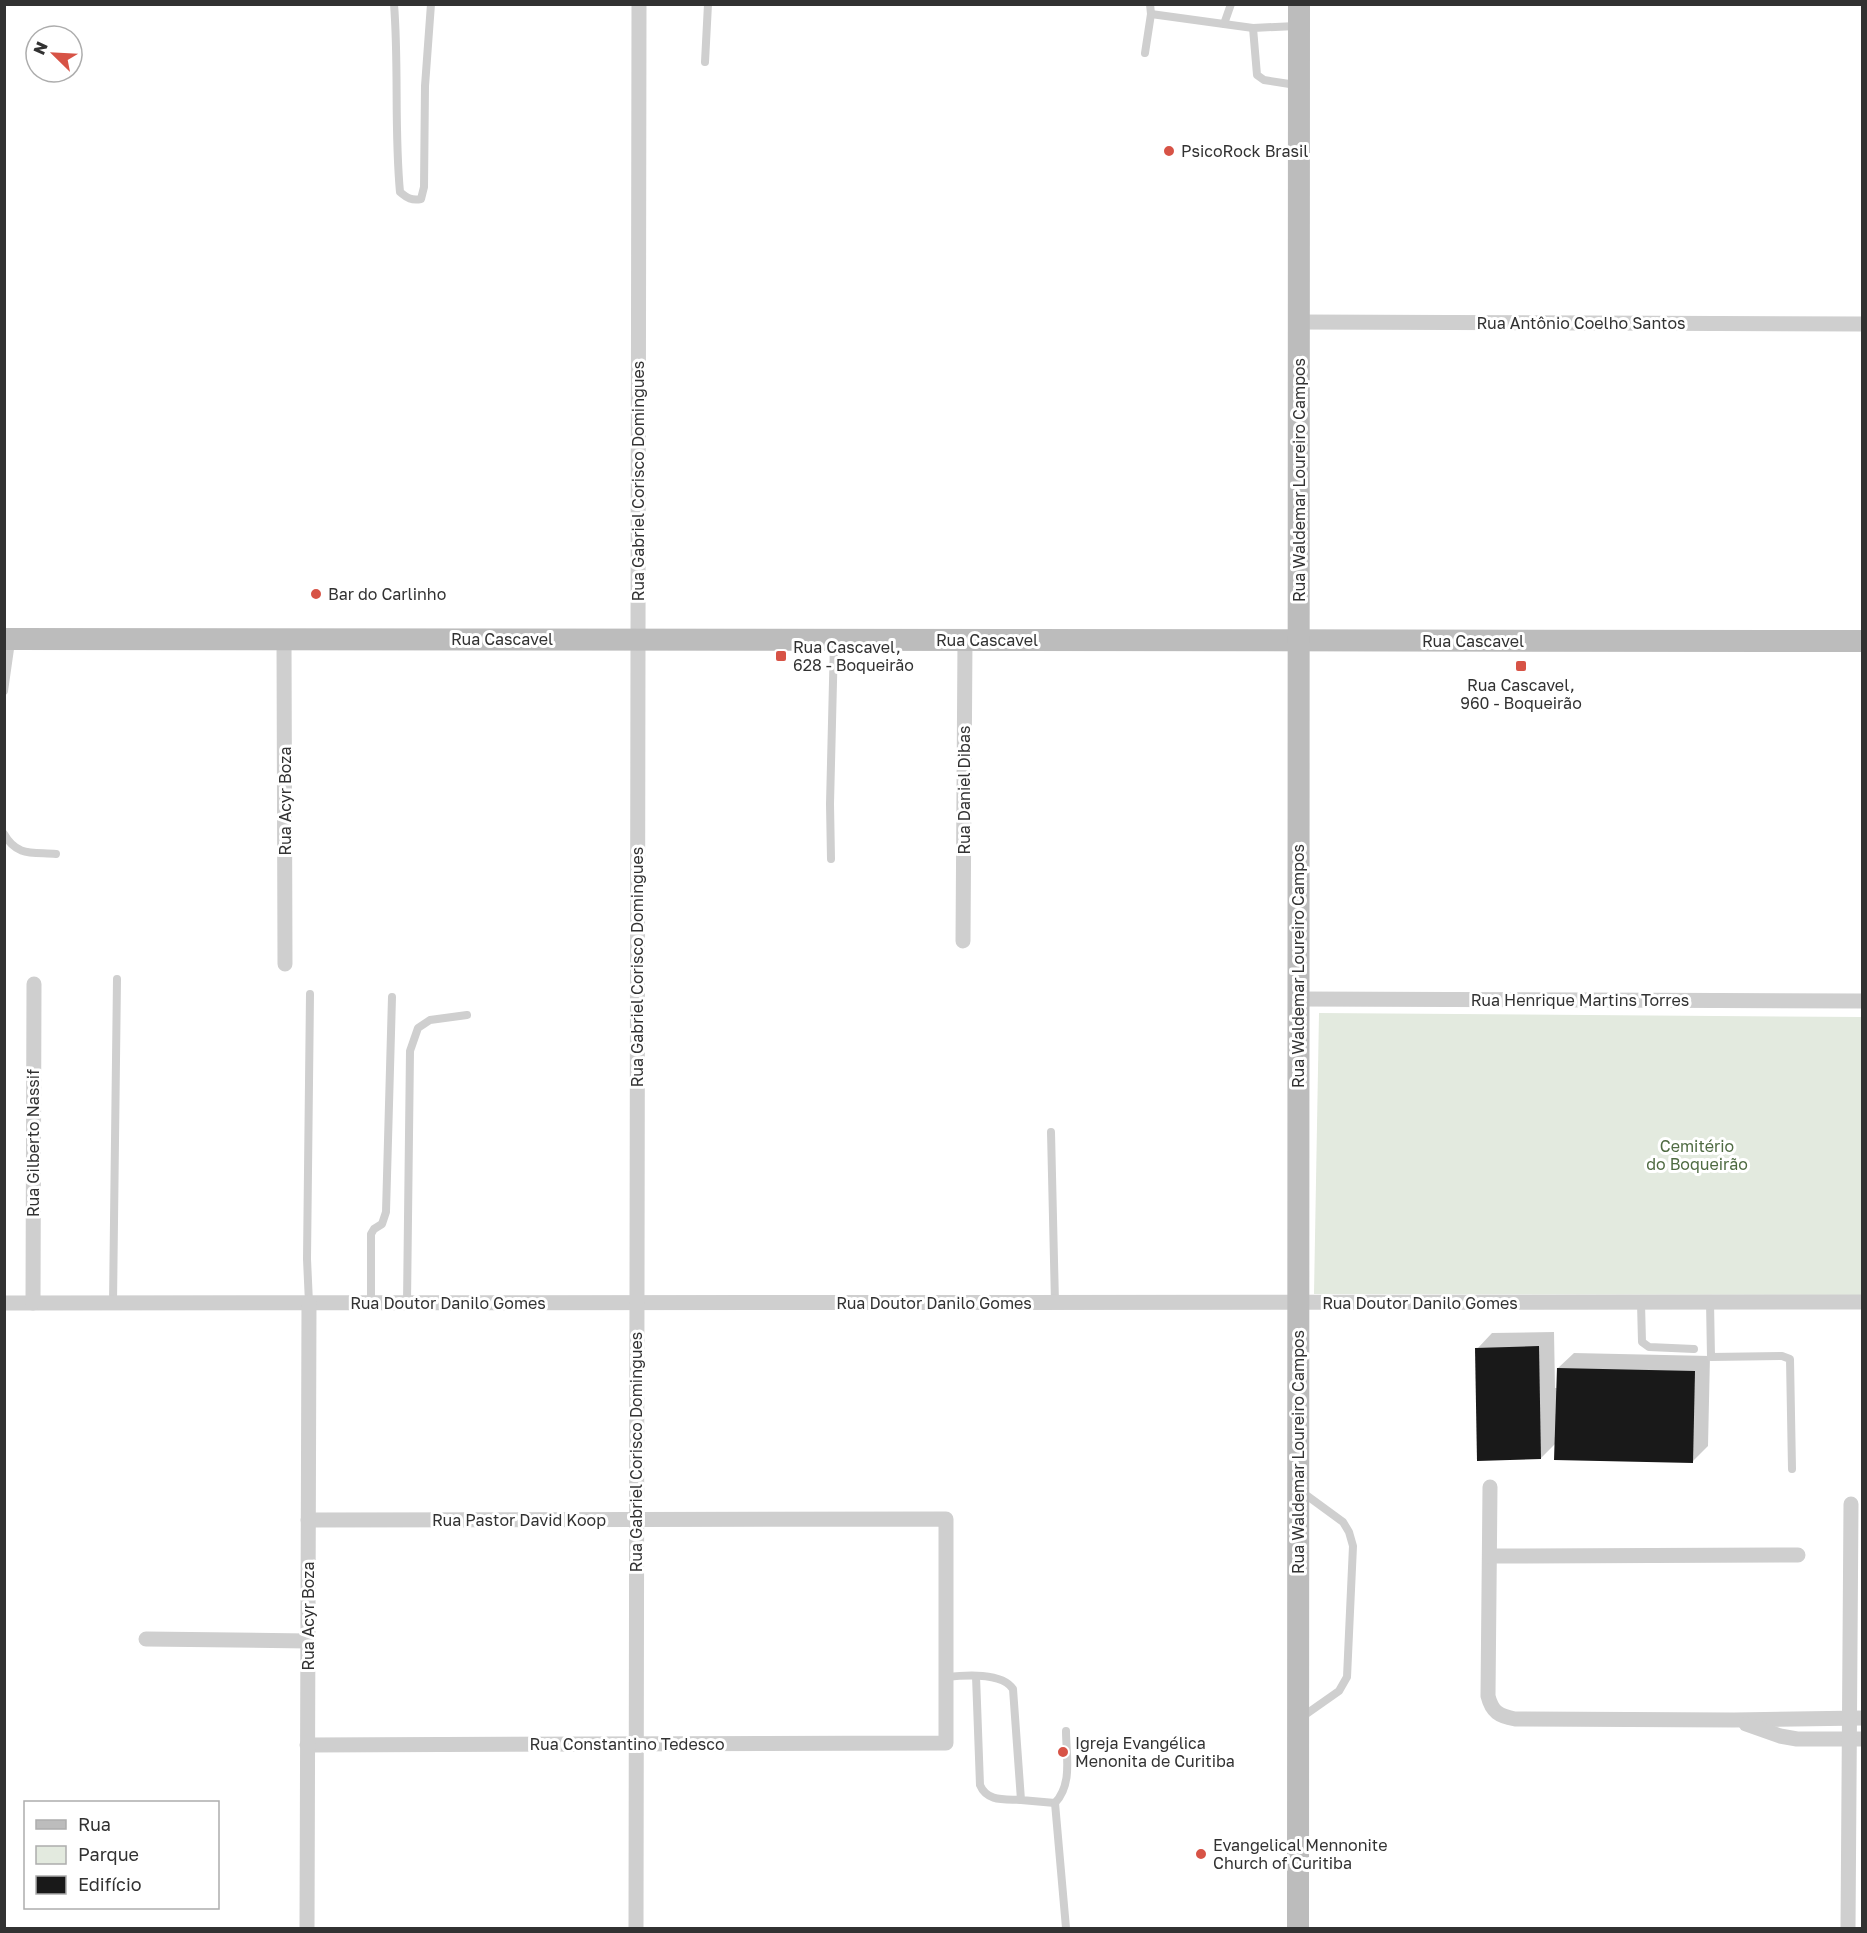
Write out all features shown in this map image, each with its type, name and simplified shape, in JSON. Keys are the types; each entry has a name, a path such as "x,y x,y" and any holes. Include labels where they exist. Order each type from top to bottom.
{"main road":[{"name":"Rua Waldemar Loureiro Campos","path":"1298,1929 1299,15"},
{"name":"Rua Cascavel","path":"8,639 1863,641"}],"street":[{"name":"Rua Gabriel Corisco Domingues","path":"636,1929 639,4"},
{"name":"Rua Antônio Coelho Santos","path":"1299,322 1863,324"},
{"name":"Rua Acyr Boza","path":"284,639 285,964"},
{"name":"Rua Daniel Dibas","path":"963,940 965,640"},
{"name":"Rua Gilberto Nassif","path":"33,1303 34,984"},
{"name":"Rua Henrique Martins Torres","path":"1298,999 1863,1001"},
{"name":"Rua Doutor Danilo Gomes","path":"4,1303 1863,1302"},
{"name":"Rua Acyr Boza","path":"306,1929 309,1303"},
{"path":"1490,1487 1488,1696 1492,1708 1502,1717 1515,1719 1734,1720 1856,1718"},
{"path":"1848,1929 1856,1739 1851,1504"},
{"name":"Rua Pastor David Koop","path":"308,1520 946,1519 946,1677"},
{"path":"1490,1556 1798,1555"},
{"path":"146,1639 308,1641"},
{"name":"Rua Constantino Tedesco","path":"307,1745 946,1743 946,1677"},
{"path":"1734,1720 1780,1736 1856,1739"}],"lane":[{"path":"394,4 396,148 400,192 406,198 414,201 421,199 424,187 425,86 431,4"},
{"path":"705,62 708,4"},
{"path":"1145,53 1151,14 1150,4"},
{"path":"1224,24 1231,4"},
{"path":"1151,14 1253,28 1299,15"},
{"path":"1253,28 1257,75 1264,80 1299,86"},
{"path":"4,691 8,639"},
{"path":"831,859 834,640"},
{"path":"4,834 11,846 20,852 56,854"},
{"path":"113,1303 117,979"},
{"path":"309,1303 307,1259 310,994"},
{"path":"371,1303 371,1234 374,1228 382,1224 386,1212 392,997"},
{"path":"407,1303 410,1051 418,1028 430,1020 467,1015"},
{"path":"1051,1132 1055,1303"},
{"path":"1710,1302 1711,1357 1782,1356 1790,1359 1792,1469"},
{"path":"1641,1303 1642,1342 1649,1347 1694,1348"},
{"path":"1298,1489 1343,1522 1353,1546 1347,1677 1339,1691 1298,1720"},
{"path":"946,1677 976,1676 1000,1679 1008,1682 1013,1689 1022,1800"},
{"path":"976,1676 980,1785 983,1793 992,1798 1055,1803"},
{"path":"1066,1731 1067,1783 1062,1795 1055,1803 1066,1929"}],"green space":[{"name":"Cemitério do Boqueirão","path":"1319,1013 1862,1017 1862,1295 1314,1294"}],"building":[{"path":"1539,1346 1541,1459 1477,1461 1475,1348"},
{"path":"1557,1368 1695,1371 1693,1463 1554,1460"}],"place":[{"name":"PsicoRock Brasil","path":"1169,151"},
{"name":"Bar do Carlinho","path":"316,594"},
{"name":"Rua Cascavel, 628 - Boqueirão","path":"781,656"},
{"name":"Rua Cascavel, 960 - Boqueirão","path":"1521,666"},
{"name":"Igreja Evangélica Menonita de Curitiba","path":"1063,1752"},
{"name":"Evangelical Mennonite Church of Curitiba","path":"1201,1854"}]}
